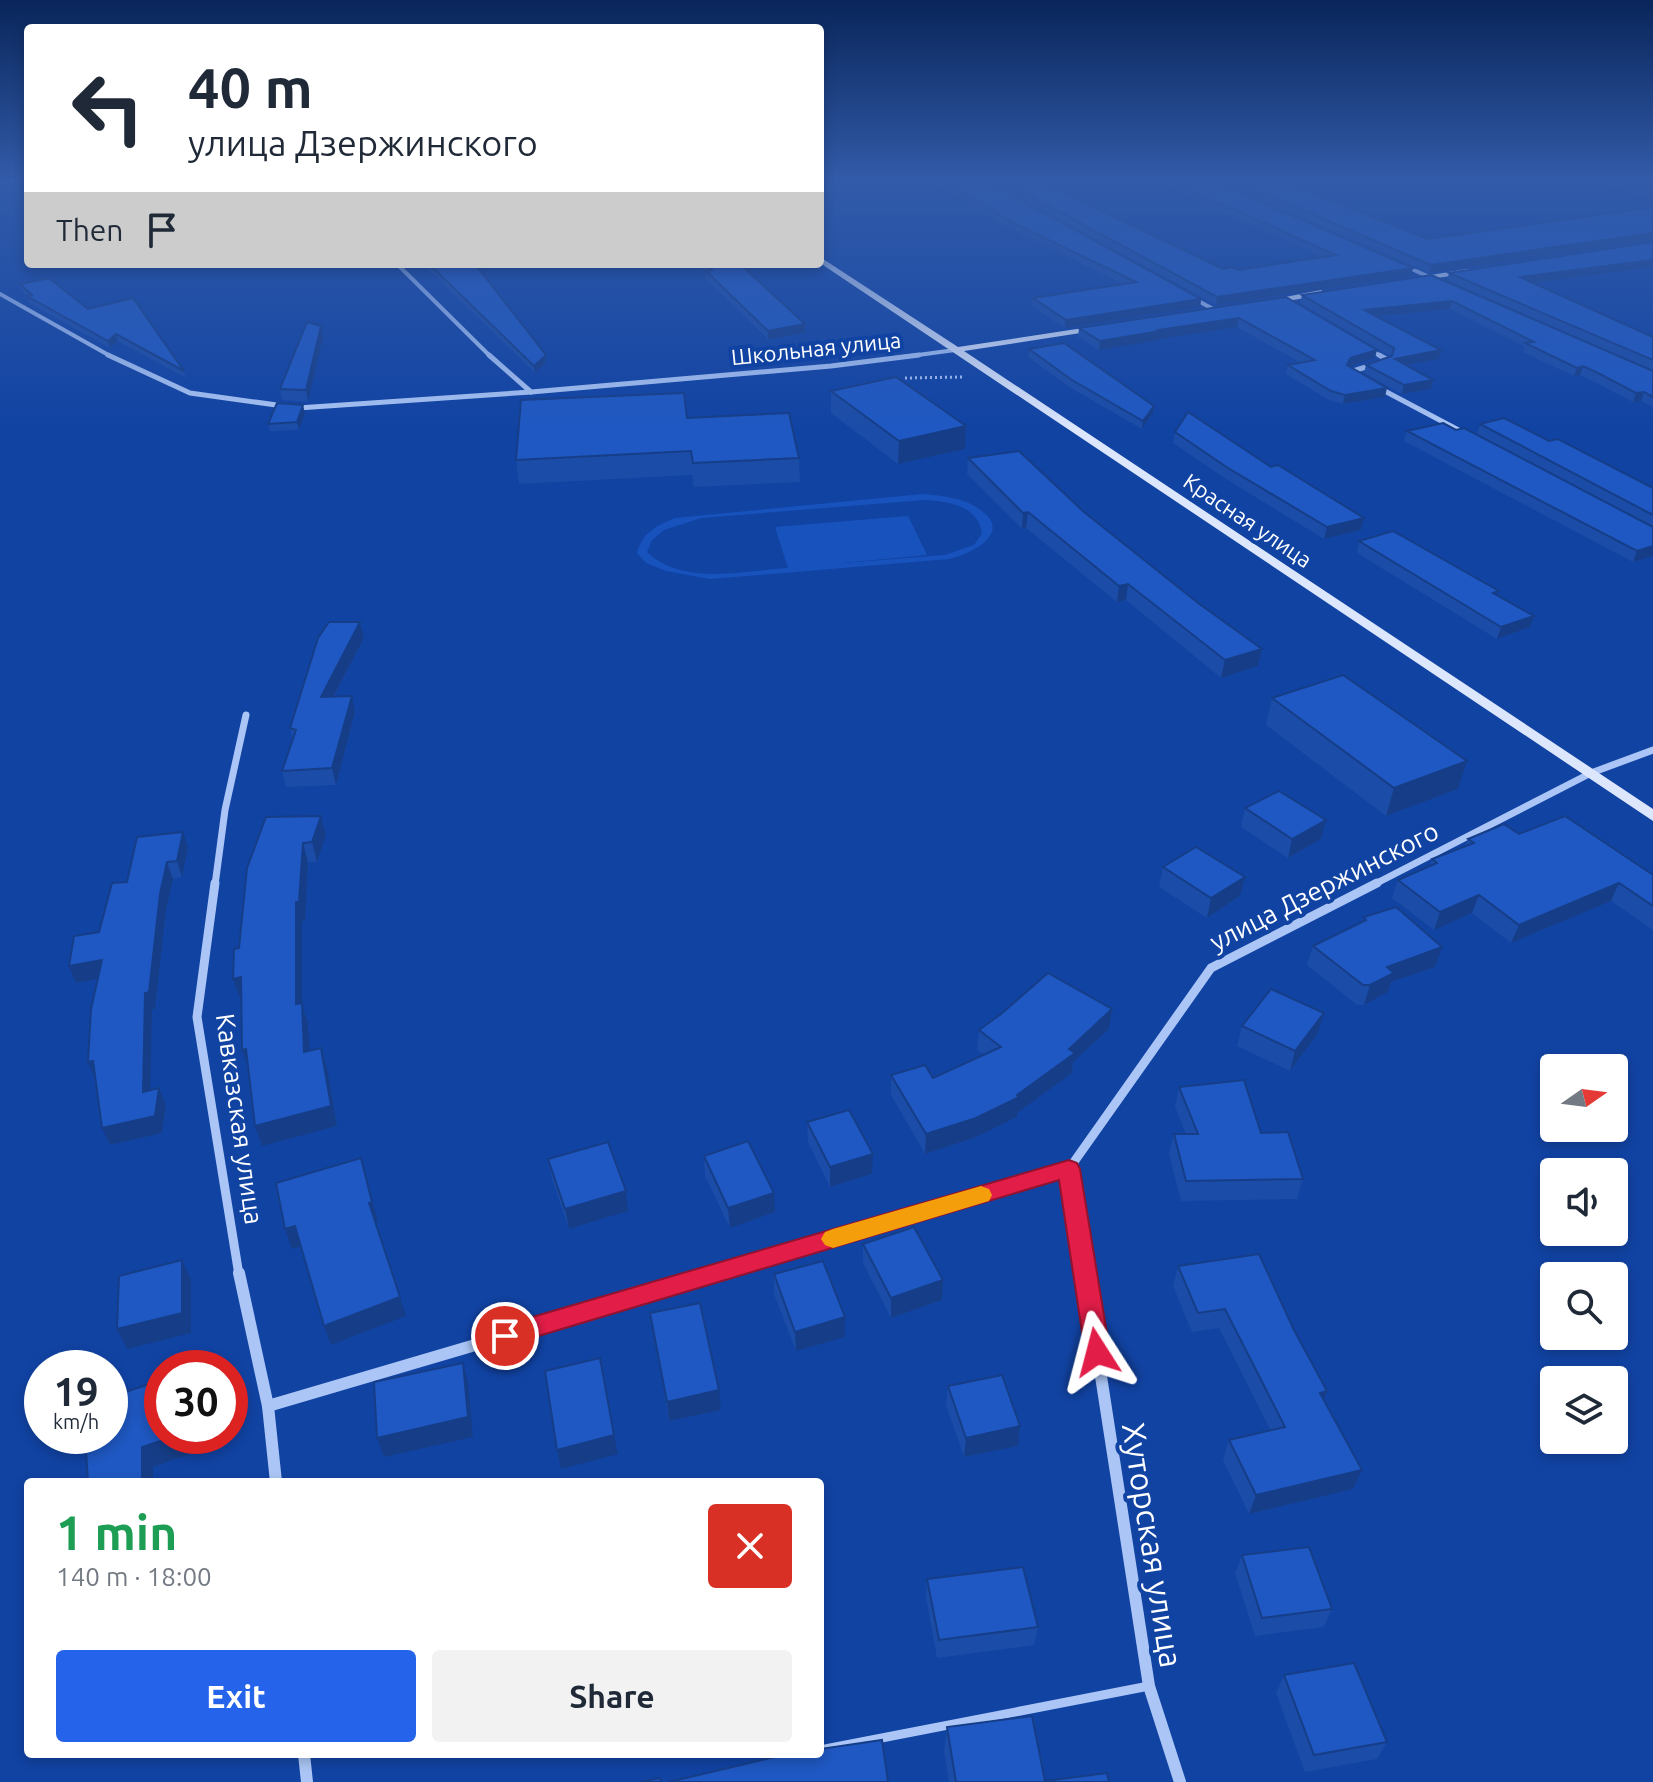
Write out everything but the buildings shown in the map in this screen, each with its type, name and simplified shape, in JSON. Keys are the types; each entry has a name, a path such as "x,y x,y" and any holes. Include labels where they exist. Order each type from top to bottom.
{"main road":[{"name":"Красная улица","path":"826,263 1653,816"},
{"path":"1399,281 1473,270"},
{"path":"1255,303 1327,292"},
{"path":"1197,312 1227,307"},
{"name":"Школьная улица","path":"955,350 1119,324"}],"street":[{"path":"1400,264 1442,283"},
{"path":"402,268 472,340 531,392"},
{"name":"Школьная улица","path":"0,294 104,353 190,393 298,408 831,366 955,350"},
{"path":"1186,294 1213,309"},
{"path":"1284,299 1297,307"},
{"path":"1362,345 1388,360 1350,372 1364,380"},
{"path":"1378,387 1474,439"},
{"name":"Кавказская улица","path":"246,715 225,810 197,1017 244,1306 268,1406 276,1478"},
{"name":"улица Дзержинского","path":"1069,1169 1211,968 1591,773 1653,750"},
{"path":"268,1406 1069,1169"},
{"name":"Хуторская улица","path":"1069,1169 1149,1686 1180,1782"},
{"path":"304,1758 307,1782"}],"lane":[{"path":"824,1749 1149,1686"}],"shaded area":[{"path":"923,494 970,504 991,520 993,528 984,543 949,559 710,579 666,571 646,563 637,553 651,531 675,518","holes":["934,501 961,507 975,517 982,534 974,545 945,555 832,564 927,555 908,516 775,527 788,568 695,573 661,563 647,552 652,540 664,530 701,518"]}],"slow traffic":[{"path":"833,1239 981,1195"}],"route":[{"path":"505,1336 1069,1169 1097,1352"}]}
